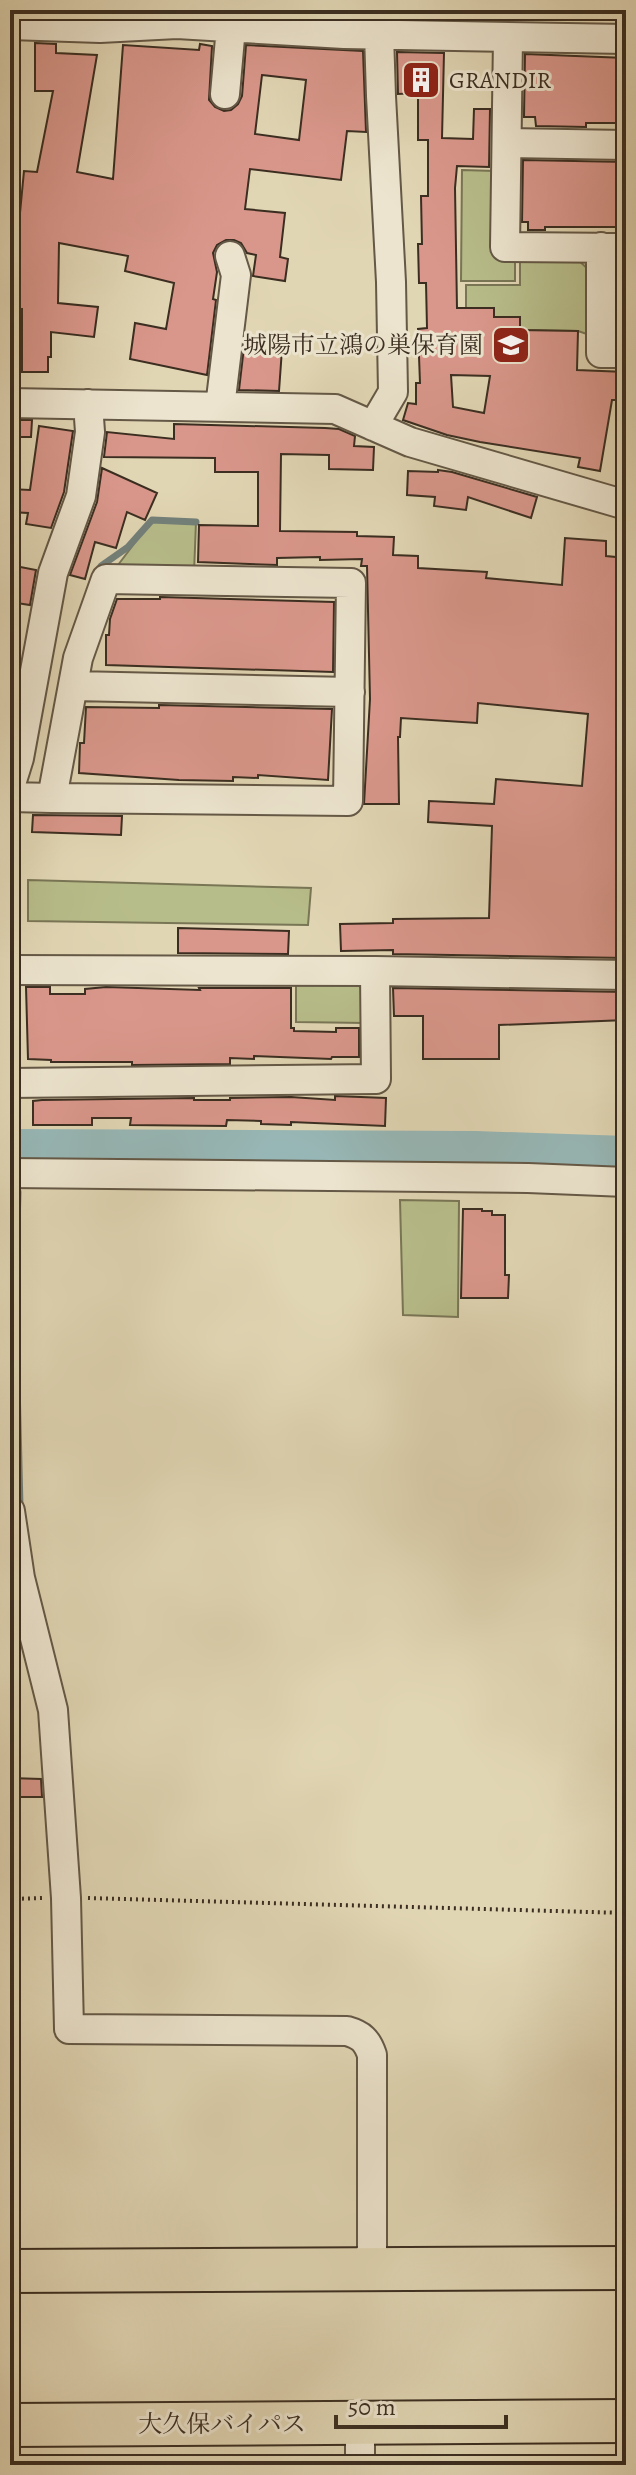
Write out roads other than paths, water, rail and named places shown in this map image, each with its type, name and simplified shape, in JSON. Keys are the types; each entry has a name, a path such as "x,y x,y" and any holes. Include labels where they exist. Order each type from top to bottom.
{"highway":[{"path":"10,2271 626,2268"},
{"name":"大久保バイパス","path":"10,2425 626,2421"}],"street":[{"path":"373,426 393,392 380,22"},
{"path":"10,25 100,28 177,24 308,33 380,22 508,38 626,39"},
{"path":"225,94 231,27"},
{"path":"508,38 505,247 613,248 601,353 626,353"},
{"path":"507,143 626,145"},
{"path":"220,407 236,275 230,256"},
{"path":"10,403 335,409 410,442 626,505"},
{"path":"10,787 19,758 53,573 81,496 90,432 88,404"},
{"path":"10,797 52,798 348,801 351,583 106,579 78,658 52,798"},
{"path":"74,686 350,692"},
{"path":"10,970 626,975"},
{"path":"10,1083 376,1079 375,971"},
{"path":"10,1173 483,1177 626,1182"},
{"path":"10,1515 20,1578 53,1710 72,1898 69,2029 347,2031 368,2042 372,2055 372,2251 361,2270"},
{"path":"10,2444 196,2436 360,2424 360,2465"}],"waterway":[{"path":"98,574 101,566 128,547 152,520 196,522"},
{"path":"10,1149 475,1151 626,1156"},
{"path":"18,1192 15,1298 20,1507"}],"place":[{"name":"GRANDIR","path":"421,80"},
{"name":"城陽市立鴻の巣保育園","path":"511,345"}]}
